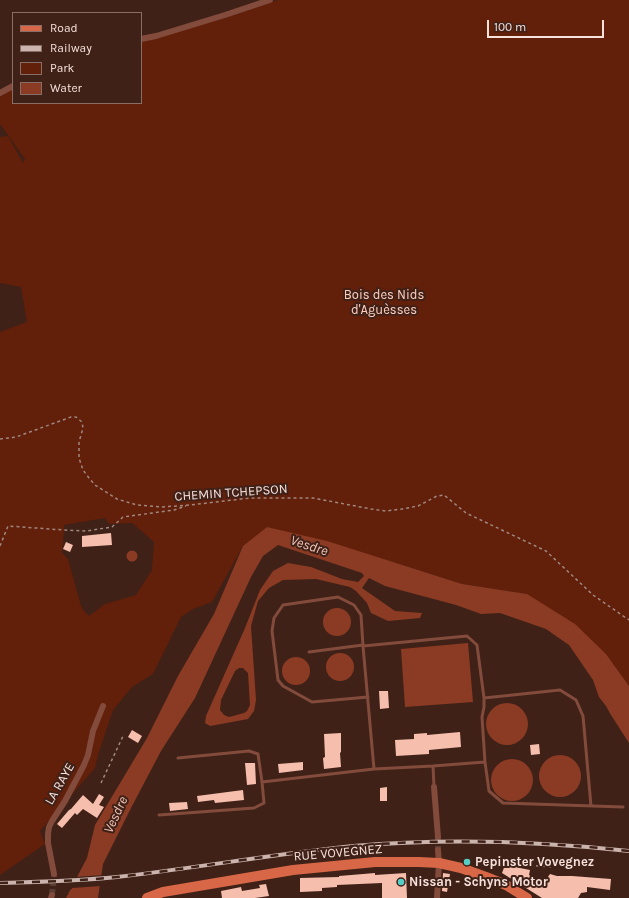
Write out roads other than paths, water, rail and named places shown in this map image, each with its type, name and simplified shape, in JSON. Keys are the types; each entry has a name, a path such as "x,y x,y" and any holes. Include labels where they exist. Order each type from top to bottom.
{"main road":[{"name":"RUE VOVEGNEZ","path":"147,898 162,892 293,870 375,862 419,862 439,863 461,868 506,885 526,898"}],"street":[{"path":"142,39 156,36 270,0"},
{"path":"0,93 12,87"},
{"name":"LA RAYE","path":"54,874 48,843 49,827 84,765 88,755 93,731 103,706"},
{"path":"434,787 438,838"},
{"path":"437,898 439,863 438,850"}],"lane":[{"path":"368,697 312,702 283,686 278,680 272,631 274,618 283,606 338,598 354,605 361,615 363,646 368,697 374,769"},
{"path":"309,652 467,636 477,645 484,698 482,717 485,762 489,791 503,803 623,807"},
{"path":"484,698 560,690 576,700 583,716 591,806"},
{"path":"159,814 254,808 264,802 258,754 249,751 178,758"},
{"path":"262,782 374,769 485,762"},
{"path":"433,766 434,787"}],"water":[{"name":"Vesdre","path":"267,527 327,541 462,584 527,594 575,624 606,654 629,686 629,743 599,697 593,680 569,645 546,629 500,613 481,614 456,605 385,586 369,578 362,588 395,611 422,613 420,618 388,621 371,613 367,603 350,587 316,579 283,580 269,588 258,601 251,626 256,700 254,711 248,719 210,726 205,723 206,716 260,590 273,571 288,563 311,567 342,579 358,582 364,576 362,573 278,545 263,556 251,577 195,698 161,751 131,808 103,864 98,898 66,898 87,858 95,825 147,738 178,676 214,614 243,546","holes":["239,668 243,668 248,673 250,705 244,713 229,717 224,715 220,710 221,700 235,671"]},
{"path":"130,551 134,551 136,552 136,560 130,561 127,558 127,554"},
{"path":"337,608 347,612 351,622 347,632 337,636 327,632 323,622 327,612"},
{"path":"468,643 473,702 405,707 401,649"},
{"path":"340,653 350,657 354,667 350,677 340,681 330,677 326,667 330,657"},
{"path":"296,657 306,661 310,671 306,681 296,685 286,681 282,671 286,661"},
{"path":"507,703 522,709 528,724 522,739 507,745 492,739 486,724 492,709"},
{"path":"560,755 575,761 581,776 575,791 560,797 545,791 539,776 545,761"},
{"path":"512,759 527,765 533,780 527,795 512,801 497,795 491,780 497,765"}],"tunnel":[{"path":"438,837 438,850"},
{"path":"52,895 54,874"}],"railway":[{"path":"0,883 117,877 323,849 422,842 457,841 526,843 629,851"}],"place":[{"name":"Pepinster Vovegnez","path":"467,862"},
{"name":"Nissan - Schyns Motor","path":"401,882"}],"park label":[{"name":"Bois des Nids d'Aguèsses","path":"384,302"}]}
